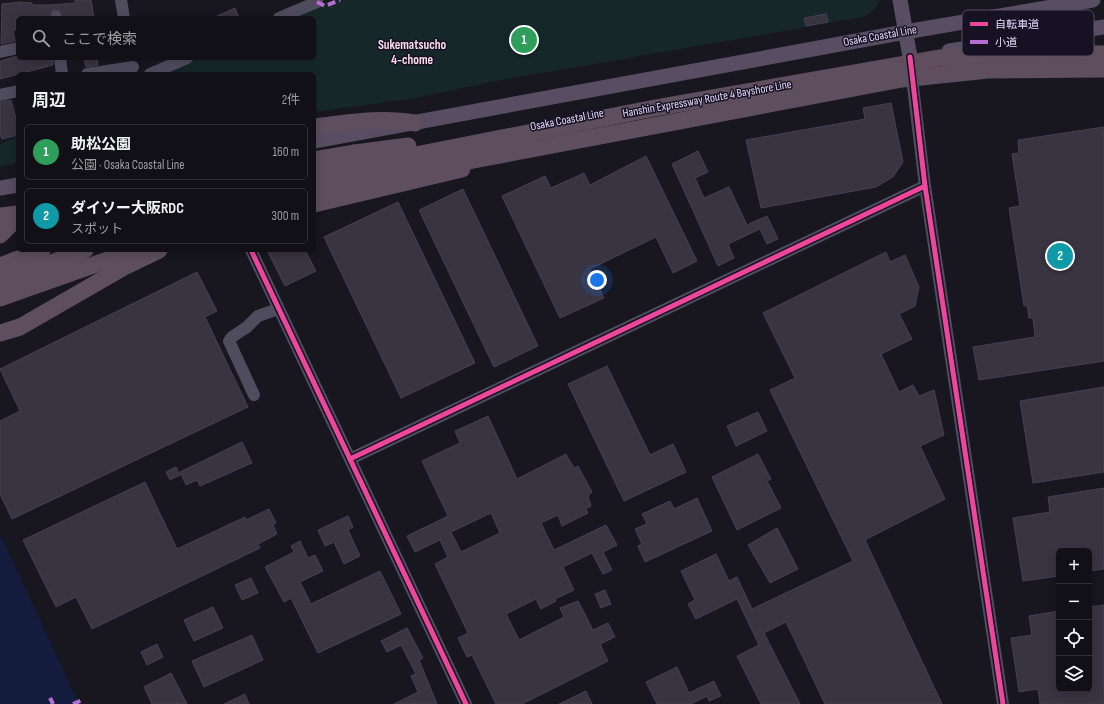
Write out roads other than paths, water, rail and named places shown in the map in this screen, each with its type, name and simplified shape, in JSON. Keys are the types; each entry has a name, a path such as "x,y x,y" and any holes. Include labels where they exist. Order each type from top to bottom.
{"highway":[{"name":"Hanshin Expressway Route 4 Bayshore Line","path":"1094,54 1104,54"},
{"name":"Hanshin Expressway Route 4 Bayshore Line","path":"316,175 655,108 940,58 975,56"},
{"name":"Hanshin Expressway Route 4 Bayshore Line","path":"316,190 902,79 944,73 1029,68 1104,69"},
{"path":"316,160 355,153 497,135 655,108"},
{"path":"316,127 374,120 397,120 415,123"},
{"path":"316,204 419,180 564,143"},
{"path":"0,216 16,214"},
{"path":"0,236 16,219"},
{"path":"0,266 37,252"},
{"path":"0,283 80,252"},
{"path":"0,298 130,252"},
{"path":"0,333 27,324 126,266 155,252"}],"main road":[{"path":"900,0 910,57"},
{"name":"Osaka Coastal Line","path":"1034,10 1093,0"},
{"name":"Osaka Coastal Line","path":"316,140 415,123 962,22"},
{"name":"Osaka Coastal Line","path":"1094,29 1104,27"},
{"name":"Osaka Coastal Line","path":"316,167 910,57 962,49"},
{"path":"316,199 361,189 432,162 498,149 537,126"},
{"path":"0,188 16,185"},
{"path":"0,226 16,223"}],"street":[{"path":"121,0 124,16"},
{"path":"284,16 317,2 317,0"},
{"path":"0,52 16,48"},
{"path":"910,57 925,186 1003,704"},
{"path":"60,60 62,72"},
{"path":"155,72 182,60"},
{"path":"98,72 133,66"},
{"path":"0,95 16,91"},
{"path":"350,459 925,186"},
{"path":"252,252 466,704"},
{"path":"254,395 229,341 258,316 278,309"}],"water":[{"path":"0,534 79,704 0,704"}],"place":[{"name":"助松公園","path":"524,40"},
{"name":"ダイソー大阪RDC","path":"1060,256"}],"district":[{"name":"Sukematsucho 4-chome","path":"412,52"}]}
